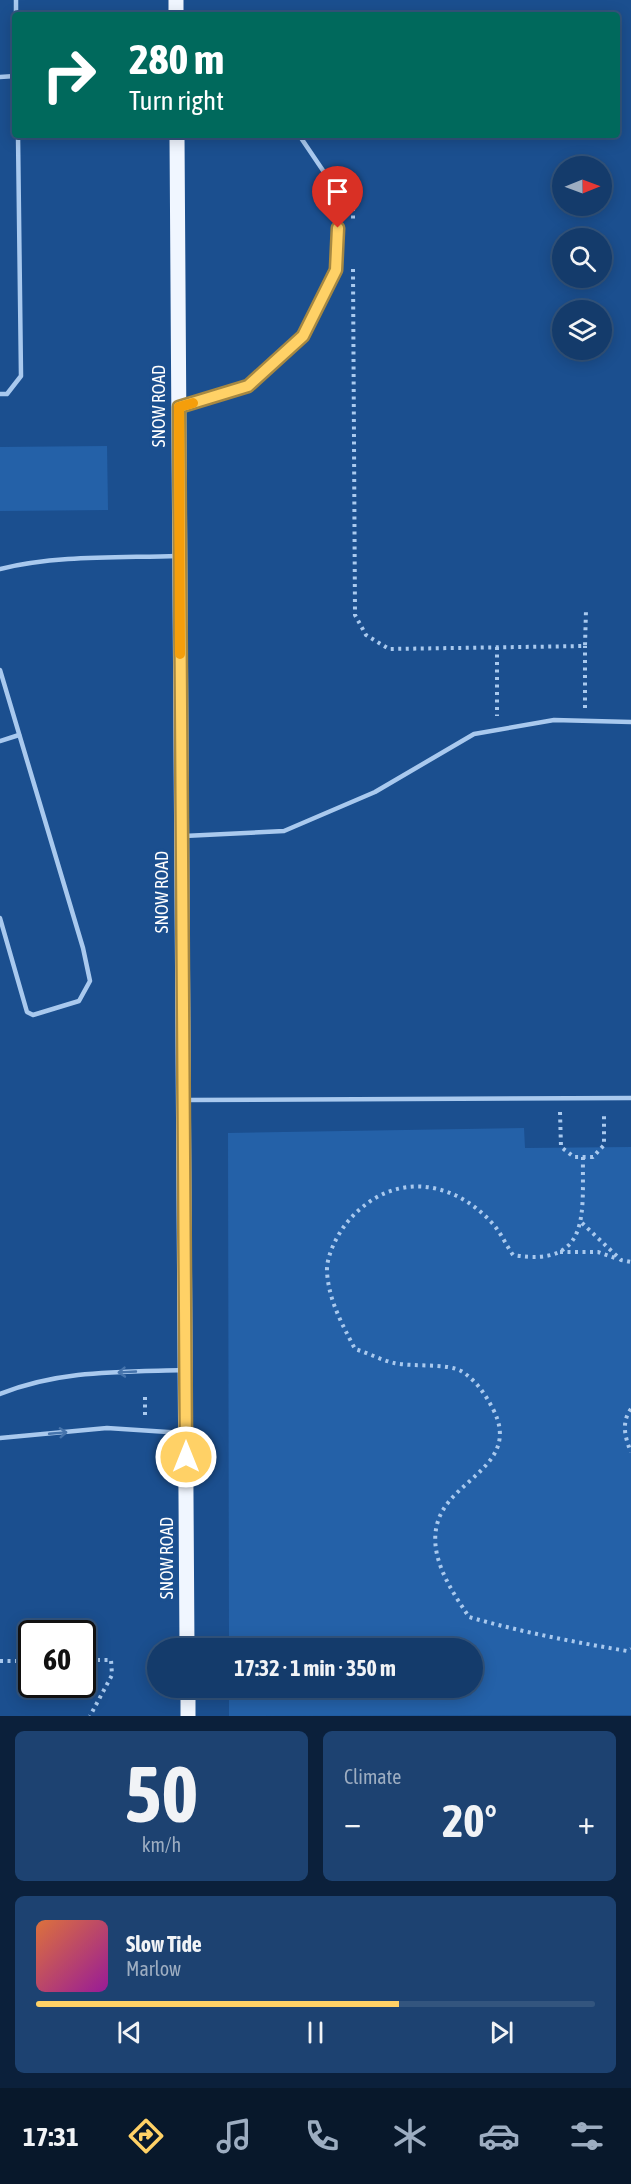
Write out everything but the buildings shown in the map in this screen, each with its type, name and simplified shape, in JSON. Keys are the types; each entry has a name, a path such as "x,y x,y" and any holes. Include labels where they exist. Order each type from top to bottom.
{"main road":[{"name":"SNOW ROAD","path":"177,138 187,1638"},
{"path":"188,1698 188,1716"}],"lane":[{"path":"0,394 8,394 21,376 18,138"},
{"path":"179,407 248,386 303,336 336,270 338,228 324,172 301,138"},
{"path":"0,569 24,563 76,558 180,556"},
{"path":"0,670 84,948 90,981 79,1001 33,1015 27,1012 0,918"},
{"path":"182,836 284,831 375,792 474,734 554,720 631,722"},
{"path":"0,741 19,735"},
{"path":"184,1100 603,1100 631,1098"},
{"path":"0,1394 30,1382 80,1374 186,1370"},
{"path":"0,1438 107,1428 186,1433"}],"path":[{"path":"353,193 353,226"},
{"path":"353,259 355,615 366,635 389,649 585,646"},
{"path":"585,720 586,610"},
{"path":"497,647 498,729"},
{"path":"559,1100 561,1147 574,1157 583,1157 593,1156 604,1145 603,1100"},
{"path":"560,1252 575,1239 582,1223 583,1157"},
{"path":"631,1262 598,1252 560,1252 527,1258 513,1255 493,1224 461,1198 427,1186 400,1187 364,1203 340,1230 327,1270 333,1308 355,1349 393,1363 460,1370 483,1390 498,1419 497,1452 472,1481 455,1493 438,1521 437,1556 450,1588 469,1617 508,1628 595,1646 627,1651 631,1649"},
{"path":"582,1223 621,1260"},
{"path":"145,1397 145,1415"},
{"path":"631,1409 627,1414 624,1436 631,1452"},
{"path":"90,1716 112,1675 111,1660 96,1660"},
{"path":"0,1661 18,1661"}],"shaded area":[{"path":"107,446 108,510 0,511 0,447"},
{"path":"524,1128 525,1148 631,1147 631,1715 229,1716 229,1698 483,1698 483,1638 229,1638 228,1133"}],"slow traffic":[{"path":"180,654 179,407 193,403"}],"route":[{"path":"186,1457 179,407 248,386 303,336 336,270 338,228"}]}
